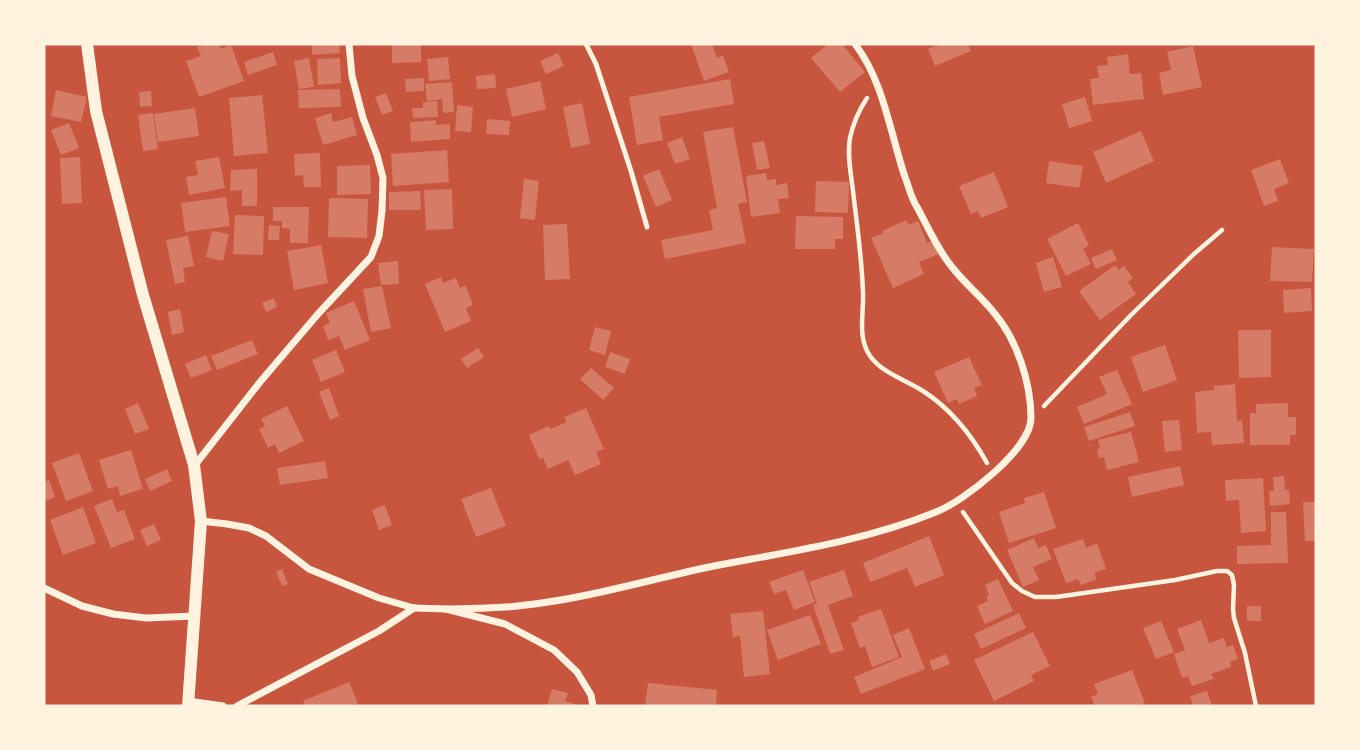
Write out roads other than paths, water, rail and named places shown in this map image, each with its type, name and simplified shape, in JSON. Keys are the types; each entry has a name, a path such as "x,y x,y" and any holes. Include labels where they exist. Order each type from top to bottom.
{"street":[{"path":"87,44 96,111 143,295 194,466 201,522 188,704 223,706"},
{"path":"194,466 260,382 371,257 379,236 383,178 352,76 349,44"},
{"path":"201,522 248,528 266,536 309,569 379,598 414,608 446,609 523,606 560,600 844,541 936,512 957,502 993,473 1029,431 1031,419 1024,374 1013,340 995,313 951,266 913,201 877,83 855,44"},
{"path":"44,588 82,606 113,614 146,618 195,616"},
{"path":"237,706 379,631 414,608"},
{"path":"446,609 505,624 554,650 577,672 591,695 593,706"}],"lane":[{"path":"586,44 596,64 647,227"}]}
